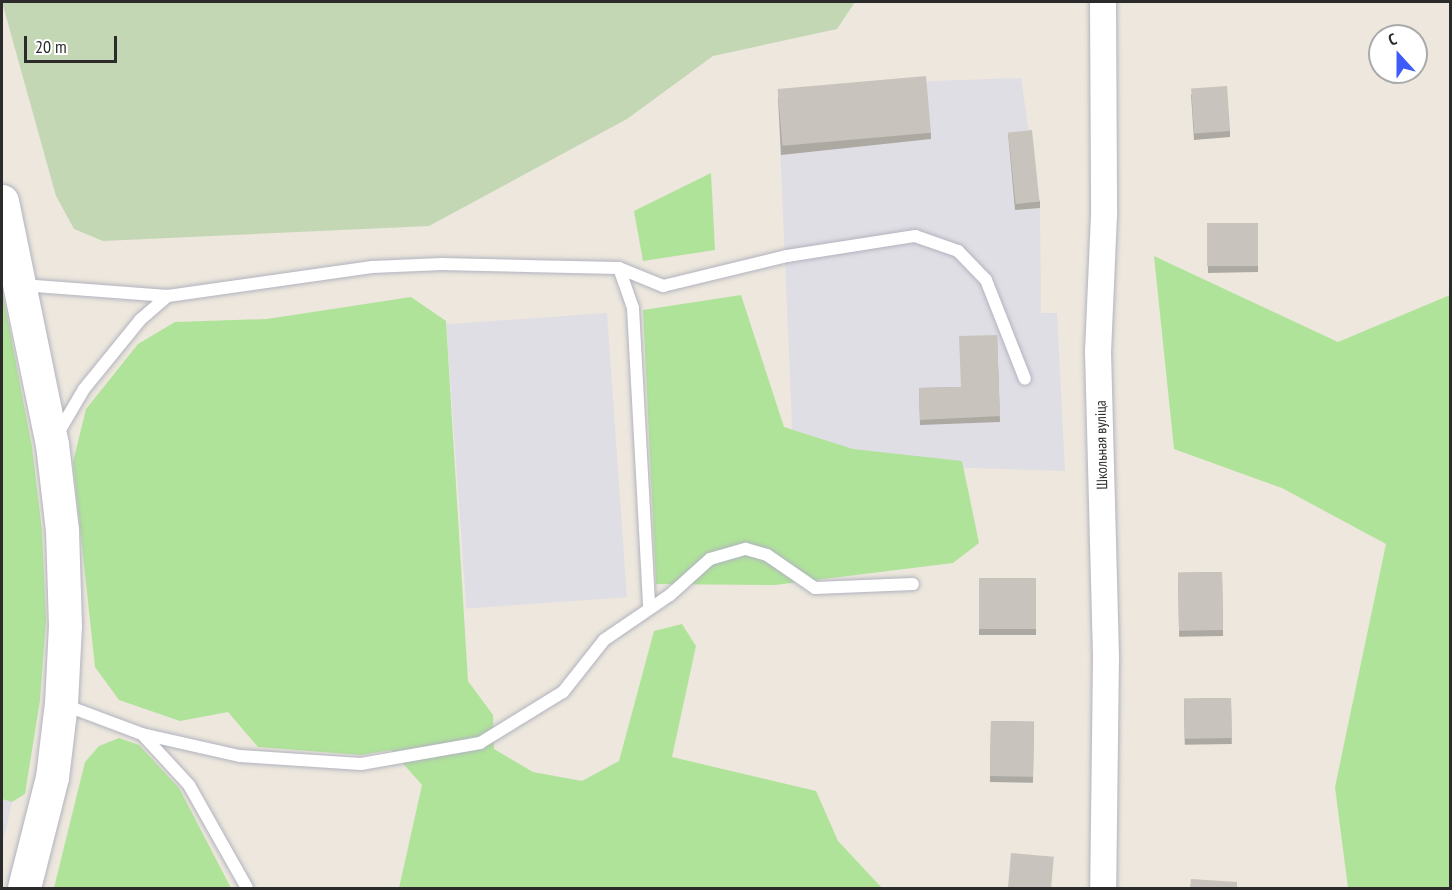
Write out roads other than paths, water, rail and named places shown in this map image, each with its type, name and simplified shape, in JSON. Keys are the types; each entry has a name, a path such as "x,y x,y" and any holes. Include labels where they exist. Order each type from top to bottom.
{"street":[{"name":"Школьная вуліца","path":"1103,2 1104,215 1098,351 1106,657 1103,888"},
{"path":"2,201 22,285 52,444 64,589 61,704 52,777 24,888"}],"lane":[{"path":"22,285 168,296 372,267 442,264 619,268 663,286 787,256 915,236 958,251 986,280 1024,379"},
{"path":"619,268 633,308 649,608"},
{"path":"52,444 84,389 140,320 168,296"},
{"path":"61,704 142,734 240,756 361,764 480,742 563,692 604,640 649,608 710,559 746,549 767,555 815,588 914,584"},
{"path":"142,734 189,785 247,888"}]}
